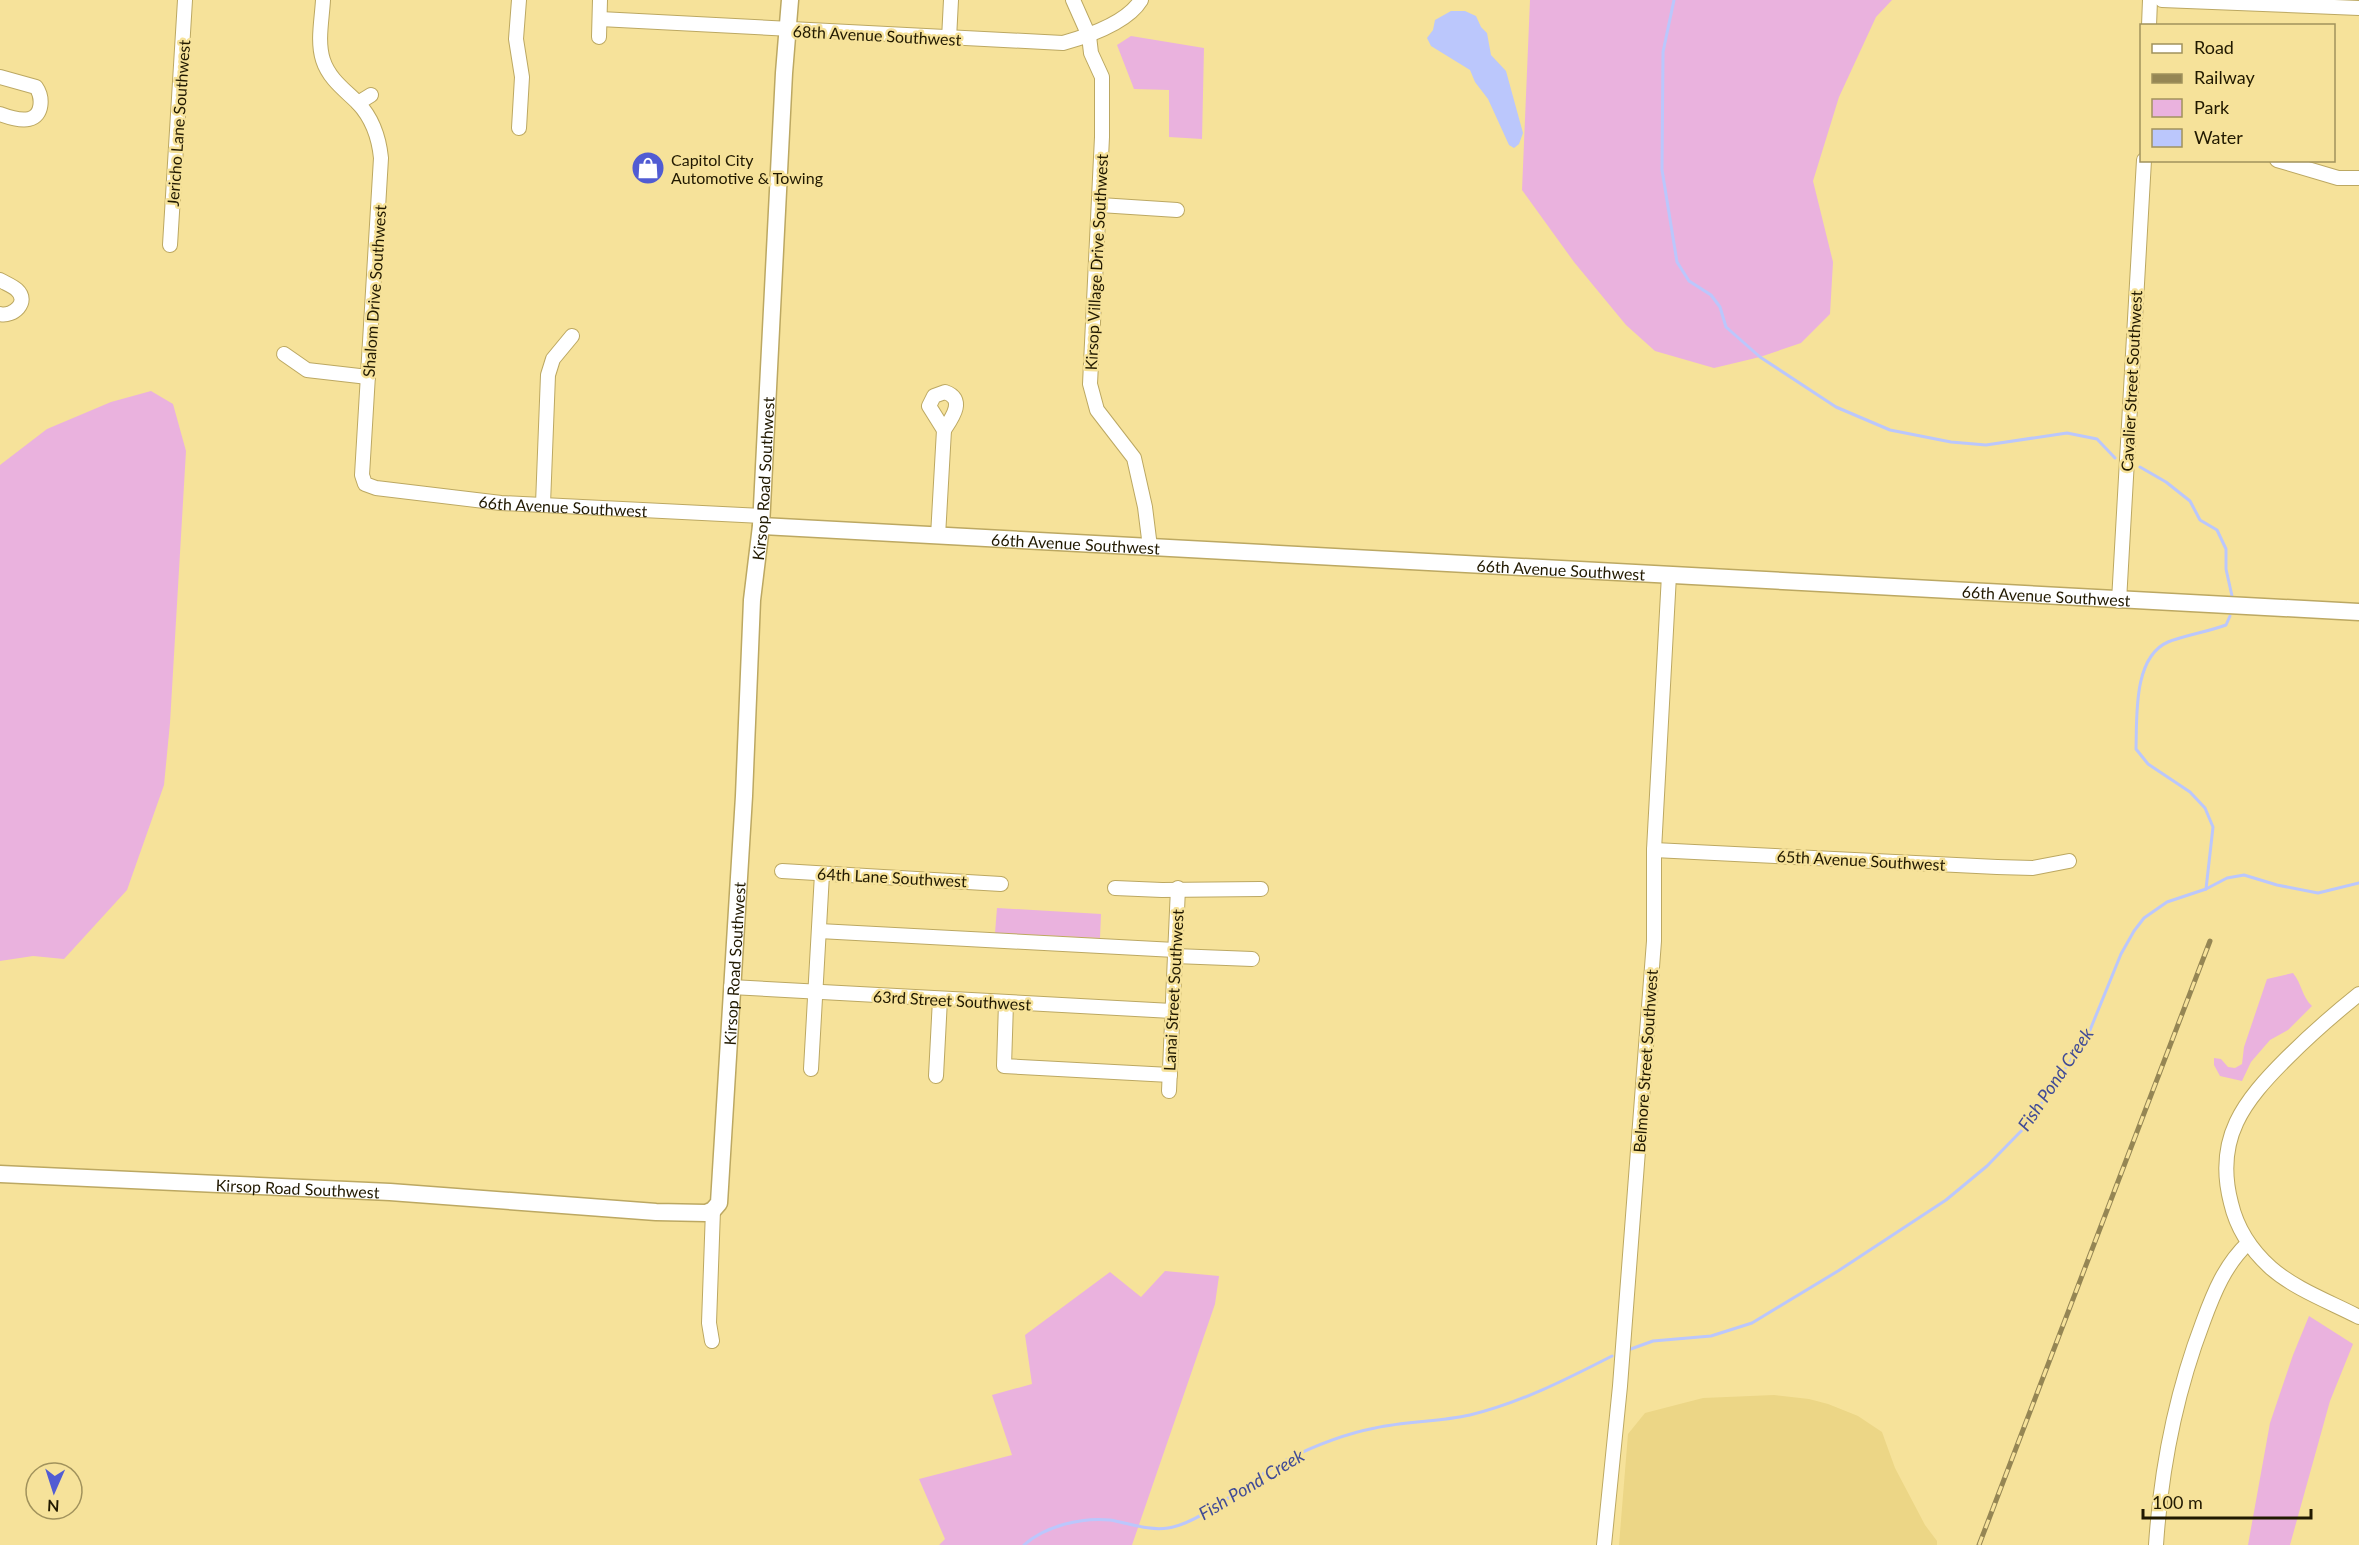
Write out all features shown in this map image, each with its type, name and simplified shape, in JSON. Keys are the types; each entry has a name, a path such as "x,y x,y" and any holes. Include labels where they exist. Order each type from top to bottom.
{"street":[{"name":"Jericho Lane Southwest","path":"170,245 185,0"},
{"name":"Shalom Drive Southwest","path":"323,0 320,42 324,63 334,80 358,103 374,126 381,158 362,475 365,484"},
{"path":"519,0 516,39 522,77 519,128"},
{"path":"599,37 600,0"},
{"name":"Kirsop Road Southwest","path":"0,1174 385,1192 656,1212 706,1213 713,1210 719,1203 744,796 752,600 762,521 790,0"},
{"path":"950,39 951,0"},
{"name":"Kirsop Village Drive Southwest","path":"1073,0 1089,36 1091,53 1102,77 1100,205 1090,384 1097,410 1134,458 1145,507 1150,547"},
{"name":"68th Avenue Southwest","path":"600,19 950,39 1063,43 1089,36 1111,25 1137,7 1141,0"},
{"path":"2149,24 2150,0"},
{"path":"2162,0 2359,8"},
{"path":"0,77 36,87 40,92 41,102 40,108 29,119 0,114"},
{"path":"358,103 371,95"},
{"name":"Cavalier Street Southwest","path":"2119,601 2144,162"},
{"path":"2284,162 2338,178 2359,177"},
{"path":"1100,205 1177,210"},
{"path":"0,280 16,288 21,298 17,310 4,315 0,314"},
{"path":"543,504 548,375 553,359 572,336"},
{"path":"284,354 307,370 368,377"},
{"path":"938,536 944,430"},
{"name":"66th Avenue Southwest","path":"365,484 376,488 490,502 543,504 938,536 2119,601 2359,612"},
{"name":"Belmore Street Southwest","path":"1604,1545 1621,1377 1654,941 1654,850 1668,575"},
{"name":"65th Avenue Southwest","path":"1654,850 2014,868 2043,867 2068,861"},
{"name":"64th Lane Southwest","path":"782,872 1001,884"},
{"path":"811,1069 822,874"},
{"path":"1115,888 1261,889"},
{"name":"Lanai Street Southwest","path":"1169,1091 1178,888"},
{"path":"819,931 1252,959"},
{"name":"63rd Street Southwest","path":"731,987 1172,1011"},
{"path":"2359,994 2331,1016 2253,1092 2239,1113 2228,1149 2226,1172 2228,1194 2234,1214 2248,1243 2260,1258 2280,1275 2359,1317"},
{"path":"936,1076 940,999"},
{"path":"1006,1003 1004,1066 1170,1075"},
{"path":"712,1341 709,1323 713,1210"},
{"path":"2156,1545 2158,1514 2169,1441 2184,1376 2206,1312 2224,1273 2248,1243"}],"shaded area":[{"path":"1774,1395 1809,1399 1828,1404 1858,1416 1882,1432 1895,1468 1925,1525 1937,1541 1937,1545 1619,1545 1628,1434 1645,1413 1703,1398"}],"green space":[{"path":"1530,0 1892,0 1876,17 1839,97 1813,181 1833,262 1830,314 1801,343 1760,357 1714,368 1655,351 1626,325 1574,262 1522,190"},
{"path":"1131,36 1204,48 1202,139 1169,137 1169,90 1134,89 1117,45"},
{"path":"151,391 173,404 186,451 170,723 164,785 127,890 64,959 33,956 0,961 0,465 47,429 111,402"},
{"path":"997,908 1101,914 1100,938 995,933"},
{"path":"2293,973 2312,1006 2288,1030 2270,1040 2251,1062 2242,1081 2220,1076 2214,1065 2214,1058 2221,1059 2228,1067 2235,1068 2242,1064 2244,1047 2267,979"},
{"path":"1165,1271 1219,1276 1215,1304 1132,1545 939,1545 945,1539 919,1479 1012,1455 992,1395 1032,1384 1025,1335 1110,1272 1141,1297"},
{"path":"2309,1316 2353,1344 2330,1401 2290,1545 2248,1545 2270,1423"}],"water":[{"path":"1451,11 1465,11 1476,16 1487,33 1491,55 1506,71 1523,133 1519,144 1514,148 1509,145 1488,99 1475,82 1470,70 1431,46 1427,38 1433,30 1435,20"}],"waterway":[{"path":"1674,0 1663,52 1662,170 1677,262 1689,281 1711,295 1720,307 1726,327 1760,357 1836,407 1890,430 1951,442 1986,445 2067,433 2097,439 2115,458"},
{"path":"2140,467 2166,482 2190,501 2200,520 2217,530 2226,549 2226,569 2232,596"},
{"path":"2206,889 2213,827 2205,808 2190,792 2148,764 2136,749 2137,705 2143,674 2148,661 2157,650 2168,642 2226,625 2230,616"},
{"name":"Fish Pond Creek","path":"1628,1350 1653,1341 1711,1336 1752,1323 1838,1271 1946,1200 1987,1166 2026,1126 2088,1035 2121,954 2134,931 2144,918 2167,902 2206,889 2227,878 2244,875 2277,885 2318,893 2359,883"},
{"name":"Fish Pond Creek","path":"1024,1545 1053,1528 1088,1520 1110,1520 1153,1528 1168,1528 1182,1524 1212,1509 1286,1460 1318,1445 1375,1428 1458,1417 1489,1410 1543,1390 1612,1356"}],"railway":[{"path":"1979,1545 2210,941"}],"place":[{"name":"Capitol City Automotive & Towing","path":"648,168"}]}
